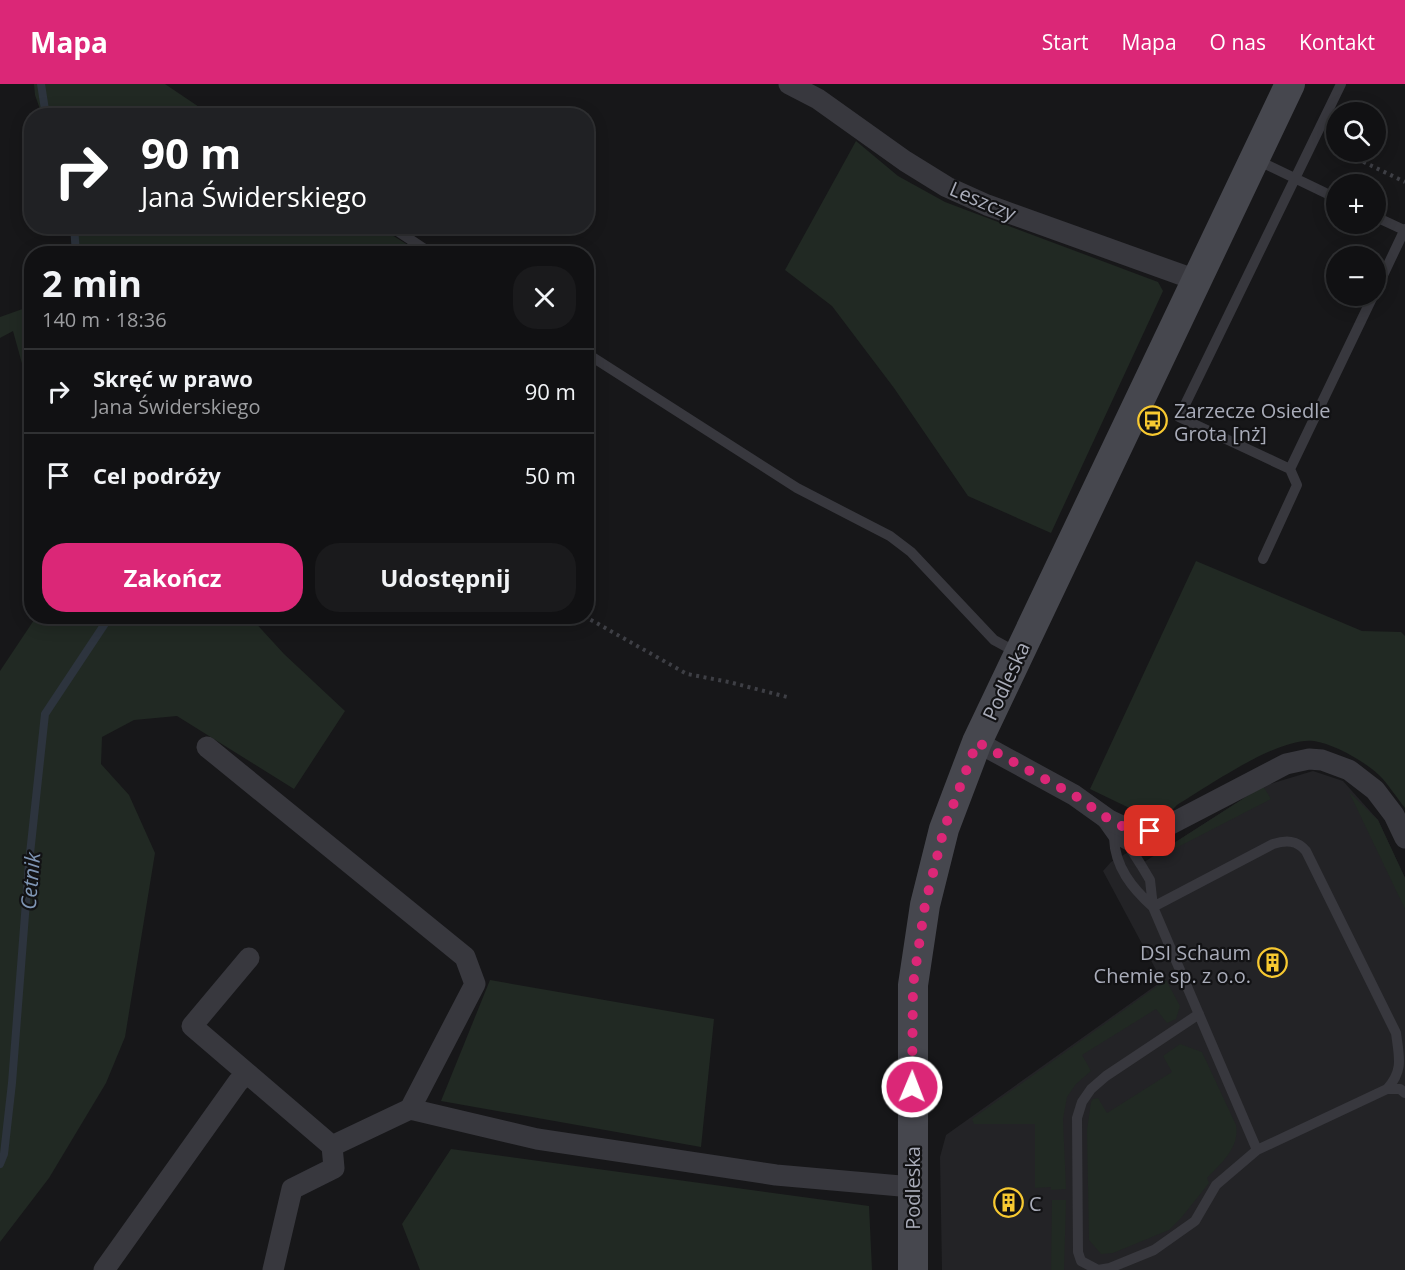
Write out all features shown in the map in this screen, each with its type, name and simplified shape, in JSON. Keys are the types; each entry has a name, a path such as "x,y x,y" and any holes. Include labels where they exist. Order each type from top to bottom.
{"street":[{"name":"Leszczy","path":"789,84 810,89 905,161 947,187 987,205 1196,280"},
{"name":"Podleska","path":"913,1270 913,985 925,905 944,829 977,742 1290,84"},
{"path":"977,742 1074,795 1126,828 1150,831 1169,825 1286,764 1309,759 1322,760 1349,770 1375,790 1395,815 1405,838"},
{"path":"207,747 465,957 475,984 410,1109 332,1146"},
{"path":"249,958 192,1026 332,1146 334,1168 292,1189 273,1270"},
{"path":"104,1270 238,1082 247,1074"},
{"path":"410,1109 537,1139 776,1175 912,1187"}],"lane":[{"path":"1263,560 1297,485 1290,469 1179,417 1341,84"},
{"path":"1254,159 1326,193"},
{"path":"1386,221 1405,230 1386,269"},
{"path":"402,234 420,246"},
{"path":"1290,469 1368,306"},
{"path":"594,358 797,488 890,536 911,552 994,640 1019,654"},
{"path":"1091,807 1114,838 1129,846 1150,880 1153,907 1257,1150"},
{"path":"1114,838 1114,855 1135,890 1153,907"},
{"path":"1153,907 1273,843 1285,840 1301,845 1396,1033 1400,1062 1396,1078 1387,1089"},
{"path":"1199,1014 1106,1076 1091,1089 1082,1102 1077,1118 1078,1252 1082,1261 1098,1270 1110,1268 1154,1250 1195,1221 1216,1185 1257,1150 1387,1089 1400,1089 1405,1093"}],"path":[{"path":"1364,162 1405,182"},
{"path":"594,622 687,674 786,697"}],"shaded area":[{"path":"34,84 165,84 201,108 40,108"},
{"path":"856,141 898,176 945,202 1158,282 1163,291 1051,533 968,496 894,388 832,306 785,270"},
{"path":"73,234 390,234 410,246 75,246"},
{"path":"24,309 24,371 13,331 0,338 0,317"},
{"path":"1196,561 1362,631 1401,632 1405,636 1405,808 1373,770 1339,749 1314,741 1282,746 1263,754 1177,805 1167,815 1146,816 1090,789"},
{"path":"31,624 256,624 284,654 345,711 294,789 177,716 134,720 102,737 101,764 129,795 155,853 125,1037 106,1083 49,1178 0,1242 0,671"},
{"path":"1313,771 1343,781 1378,820 1405,878 1405,1270 942,1270 940,1157 946,1135 1162,981 1103,871 1111,862 1132,850 1141,864 1263,786"},
{"path":"1263,786 1271,799 1176,848 1171,845"},
{"path":"1349,792 1378,820 1405,878 1405,909"},
{"path":"490,980 714,1019 701,1147 441,1101"},
{"path":"1166,980 1180,1006 1176,1019 1167,1023 1156,1009 1082,1055 1091,1071 1076,1084 1067,1097 1063,1119 1066,1189 1035,1188 1035,1124 974,1124 972,1119"},
{"path":"1180,1044 1202,1052 1236,1125 1235,1141 1223,1161 1207,1178 1209,1183 1169,1230 1113,1253 1101,1254 1089,1240 1087,1130 1091,1102 1098,1098 1107,1113 1172,1072 1163,1056"},
{"path":"451,1149 869,1206 872,1270 420,1270 402,1224"},
{"path":"1052,1200 1066,1200 1064,1270 1051,1270"}],"waterway":[{"name":"Cetnik","path":"41,84 45,108"},
{"name":"Cetnik","path":"75,234 75,246"},
{"name":"Cetnik","path":"0,1164 4,1154 12,1083 29,863 45,714 105,624"}],"place":[{"name":"Zarzecze Osiedle Grota [nż]","path":"1153,421"},
{"name":"DSI Schaum Chemie sp. z o.o.","path":"1272,963"},
{"name":"C","path":"1008,1203"}],"route":[{"path":"912,1087 913,985 925,905 944,829 977,742 1074,795 1110,820 1126,828 1150,831"}]}
